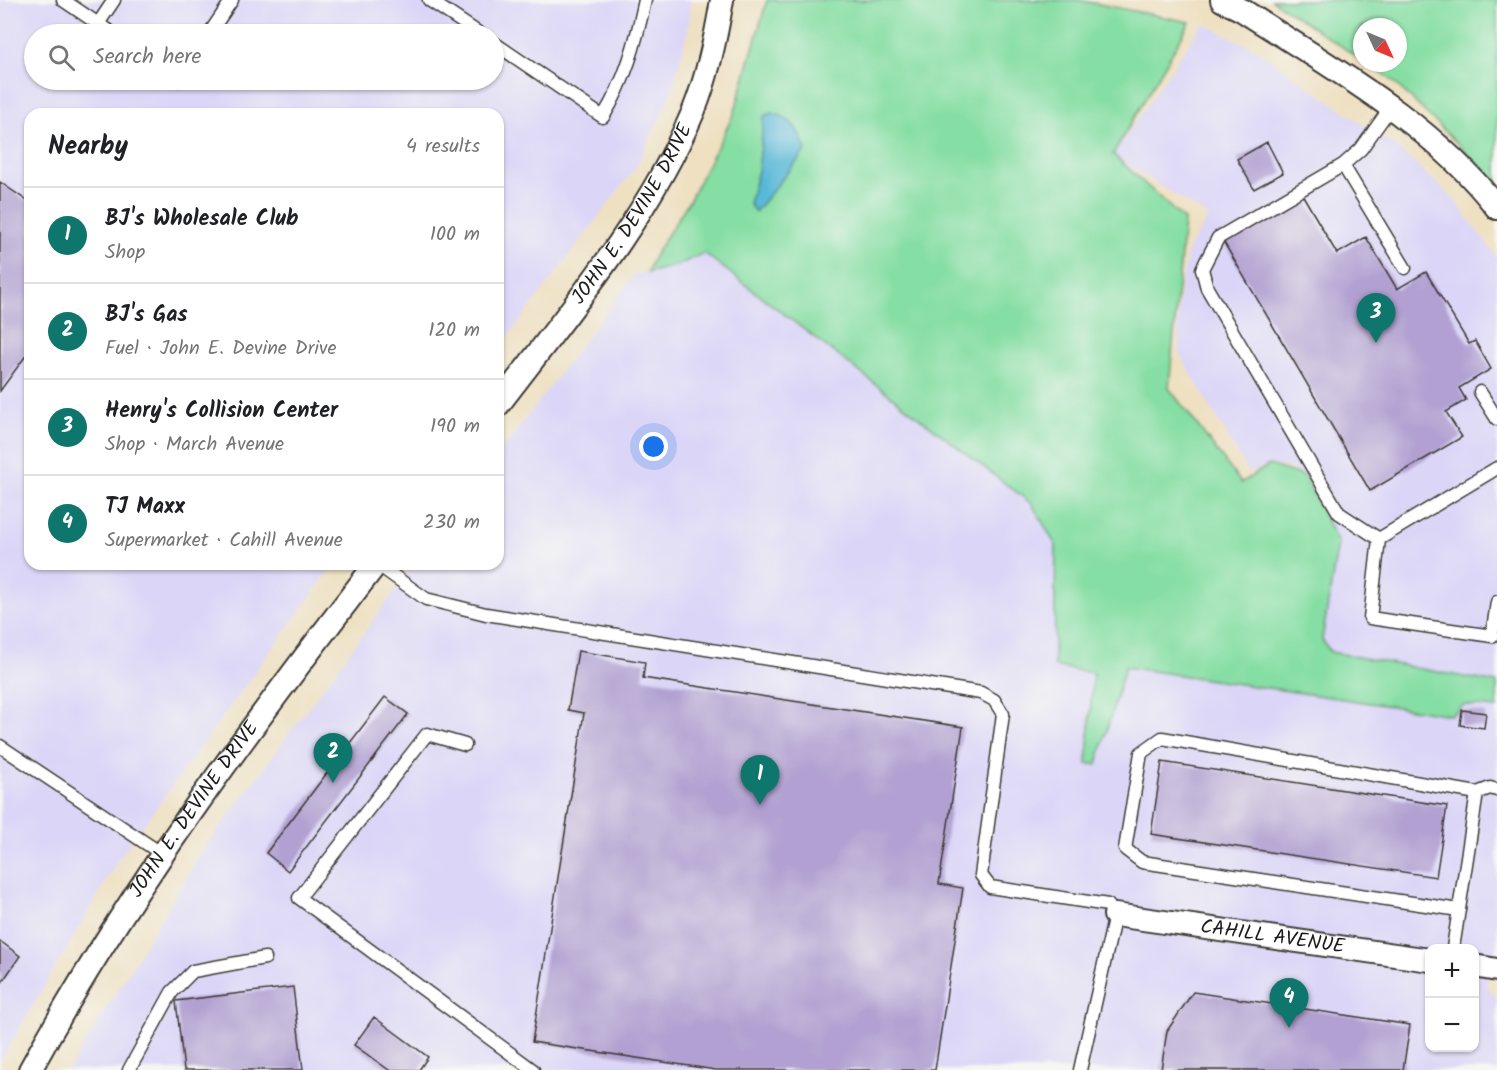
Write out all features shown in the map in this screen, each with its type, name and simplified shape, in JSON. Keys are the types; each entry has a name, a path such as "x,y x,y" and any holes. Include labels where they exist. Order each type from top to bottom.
{"street":[{"name":"JOHN E. DEVINE DRIVE","path":"504,397 620,239 653,190 676,150 695,107 710,63 722,0"},
{"path":"1222,0 1242,10 1391,107 1437,143 1480,186 1497,208"},
{"name":"JOHN E. DEVINE DRIVE","path":"30,1070 83,978 211,782 371,570"},
{"name":"CAHILL AVENUE","path":"1115,915 1425,959"},
{"path":"1479,967 1497,970"}],"lane":[{"path":"63,0 98,24 114,0"},
{"path":"216,24 232,0"},
{"path":"429,0 465,24"},
{"path":"504,50 603,117 615,98 634,53 645,0"},
{"path":"1379,539 1339,513 1207,288 1202,269 1218,238 1344,165 1360,149 1391,107"},
{"path":"1344,165 1405,268"},
{"path":"1480,392 1497,419"},
{"path":"1379,539 1497,468"},
{"path":"1379,539 1370,618 1492,636 1497,602"},
{"path":"385,570 426,599 486,614 981,693 994,700 1003,714 981,875 990,887 1108,905 1115,915 1080,1070"},
{"path":"465,745 427,734 299,898 533,1070"},
{"path":"1459,910 1142,862 1125,849 1141,753 1162,738 1477,793 1490,788 1497,790"},
{"path":"0,746 162,854"},
{"path":"1453,944 1477,793"},
{"path":"129,1070 172,992 193,971 265,958"}],"shaded area":[{"path":"0,0 691,0 689,26 671,94 636,167 504,342 504,108 24,108 24,570 330,570 119,859 0,1062"},
{"path":"1203,23 1255,49 1397,148 1452,197 1497,257 1497,683 1331,652 1322,640 1338,543 1304,476 1288,467 1269,465 1249,473 1180,355 1177,322 1181,284 1189,247 1209,217 1113,155"},
{"path":"704,253 1032,504 1056,546 1054,666 1093,673 1097,763 1124,667 1450,715 1464,705 1497,708 1497,953 1486,985 1497,998 1497,1070 69,1070 203,850 411,570 504,570 504,447 634,275 678,265"}],"green space":[{"path":"767,0 1078,0 1190,22 1113,154 1184,220 1169,388 1241,483 1269,465 1304,476 1338,543 1322,640 1331,652 1497,683 1497,708 1464,705 1451,715 1125,667 1097,764 1087,764 1093,673 1054,666 1056,546 1032,504 704,253 678,265 647,273 653,258 689,201 734,114"},
{"path":"1272,0 1497,0 1497,182 1393,81 1380,72 1407,72 1407,18 1353,18 1353,54"}],"water":[{"path":"771,113 785,118 794,125 806,150 755,212 749,203 758,171 764,116"}],"building":[{"path":"1267,142 1283,173 1254,189 1237,159"},
{"path":"0,182 24,199 24,358 0,391"},
{"path":"1302,194 1337,254 1366,237 1397,289 1426,272 1469,344 1475,341 1491,369 1459,388 1466,400 1446,412 1462,437 1370,491 1223,241"},
{"path":"578,651 645,662 643,678 963,727 939,884 963,888 935,1070 716,1070 532,1042 584,713 568,710"},
{"path":"385,697 408,714 288,871 266,853"},
{"path":"1462,710 1486,713 1484,728 1460,725"},
{"path":"1162,762 1447,806 1436,877 1151,834"},
{"path":"0,941 20,956 0,985"},
{"path":"293,987 303,1070 184,1070 176,1001"},
{"path":"1193,992 1410,1025 1403,1070 1161,1070 1167,1031"},
{"path":"374,1017 428,1057 419,1070 389,1070 354,1045"}],"place":[{"name":"Henry's Collision Center","path":"1376,343"},
{"name":"BJ's Gas","path":"333,783"},
{"name":"BJ's Wholesale Club","path":"760,805"},
{"name":"TJ Maxx","path":"1289,1028"}]}
